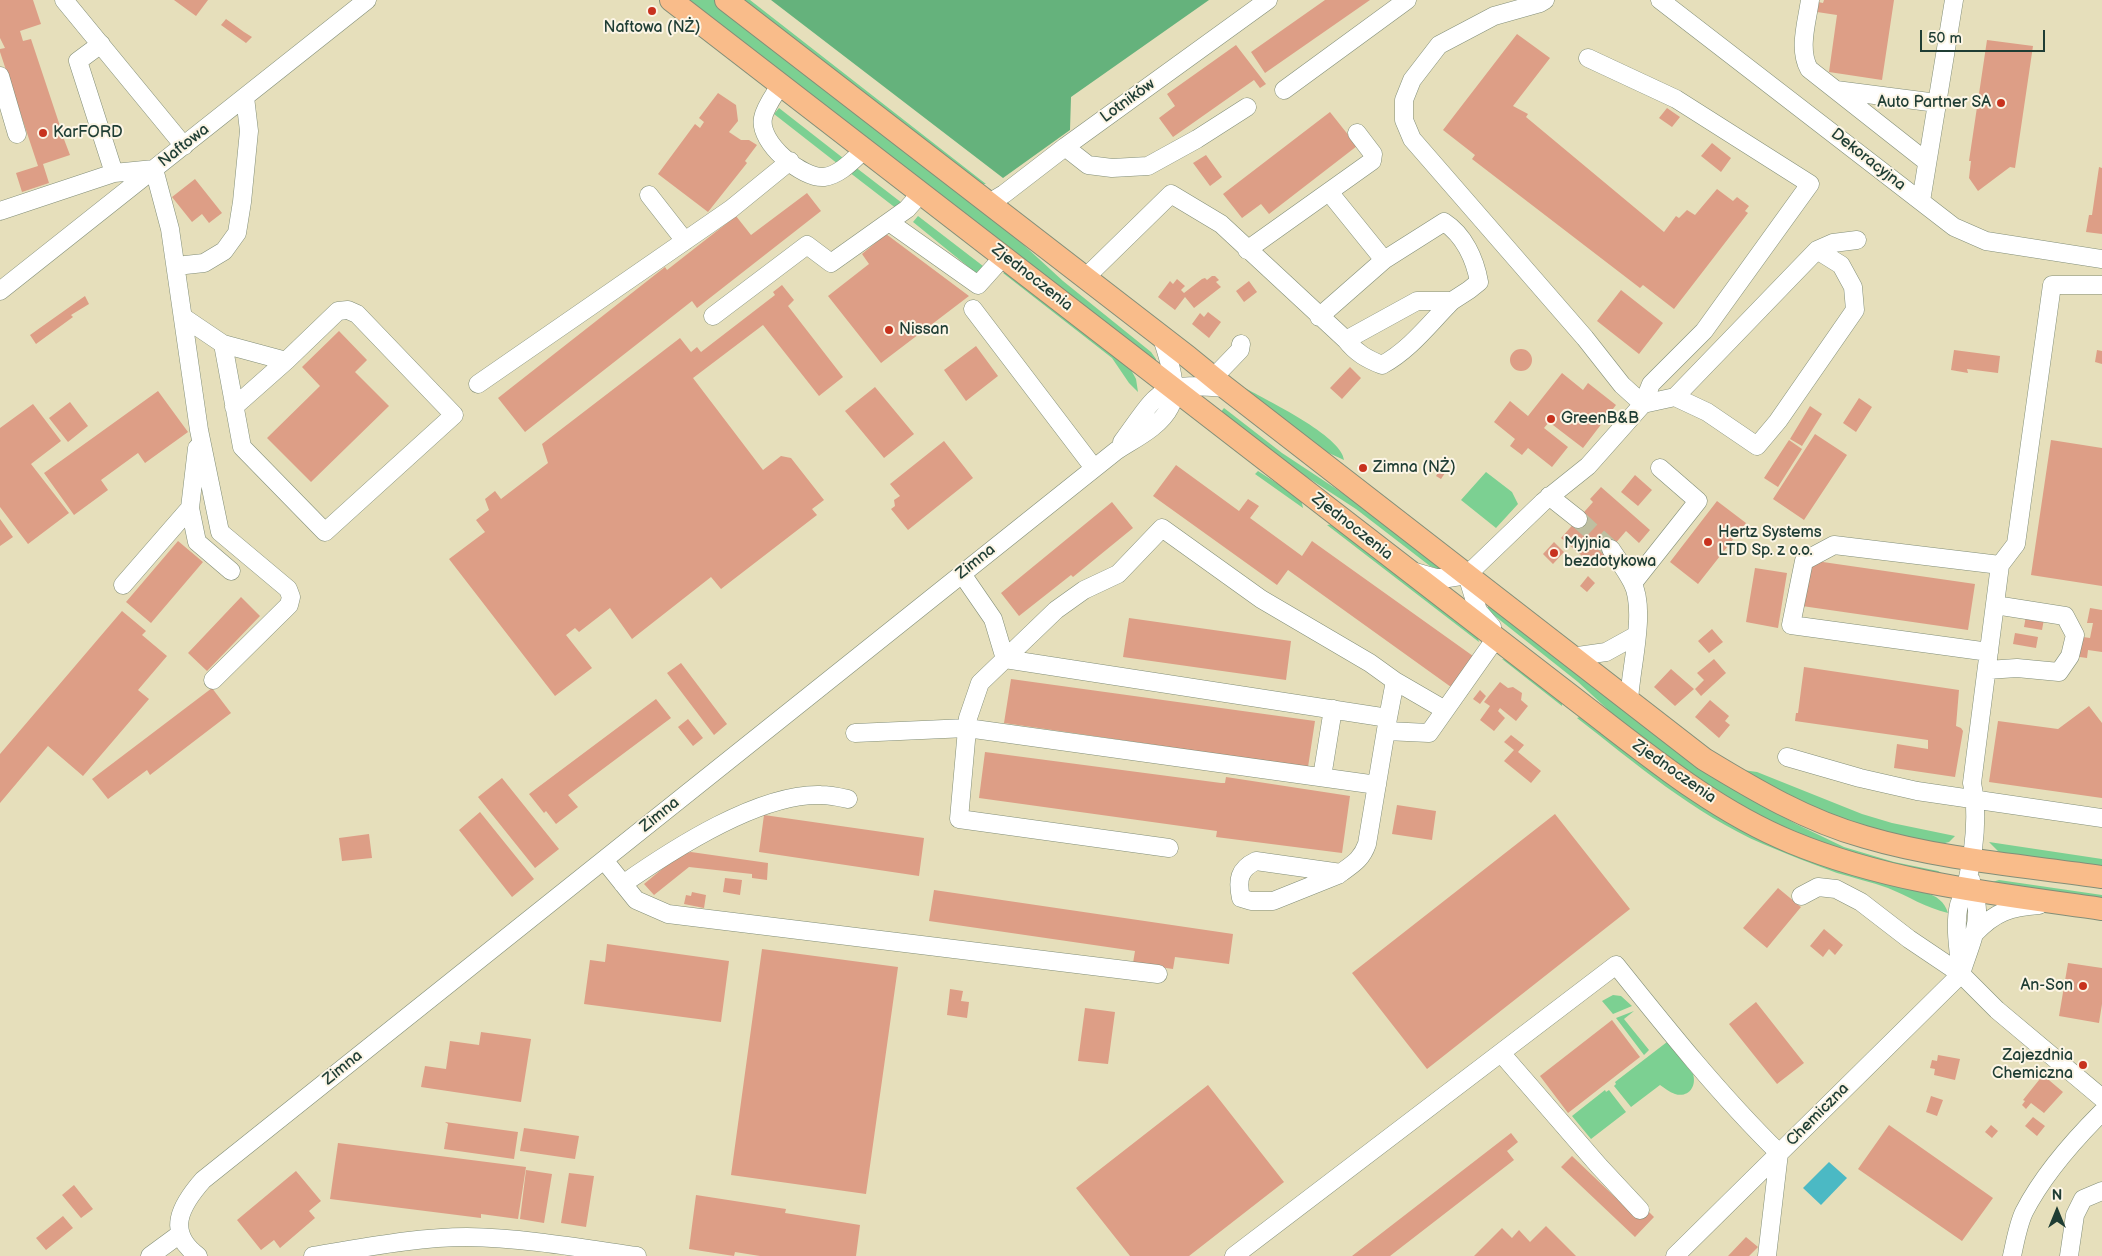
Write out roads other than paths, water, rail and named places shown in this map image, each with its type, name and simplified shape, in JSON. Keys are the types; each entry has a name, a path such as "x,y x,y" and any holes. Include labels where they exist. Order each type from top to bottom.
{"main road":[{"name":"Zjednoczenia","path":"671,0 1004,256 1408,571 1691,787 1736,814 1790,842 1830,857 1913,880 2102,909"},
{"name":"Zjednoczenia","path":"726,0 1086,277 1704,760 1798,812 1864,837 1910,849 2102,877"}],"street":[{"path":"64,0 184,146"},
{"name":"Naftowa","path":"0,291 367,0"},
{"name":"Lotników","path":"989,202 1004,194 1065,147 1268,0"},
{"path":"1284,90 1407,0"},
{"path":"1544,0 1540,3 1494,16 1439,45 1412,80 1404,100 1404,120 1412,139 1584,338 1622,385 1643,404"},
{"name":"Dekoracyjna","path":"1660,0 1954,227 1986,241 2102,259"},
{"path":"1810,0 1805,34 1804,59 1809,69 1927,162"},
{"path":"1921,201 1954,0"},
{"path":"101,44 78,61 114,173"},
{"path":"1408,571 1436,578 1467,575 1550,496 1588,466 1643,404 1651,384 1704,331 1810,184 1676,99 1588,58"},
{"path":"0,76 17,134"},
{"path":"780,84 763,117 762,126 766,139 776,152 814,177 825,177 840,171 865,149"},
{"path":"1835,90 1937,103"},
{"path":"176,266 204,263 224,251 237,233 249,131 245,97"},
{"path":"1065,147 1088,165 1112,168 1148,166 1197,139 1247,107"},
{"path":"1247,250 1372,161 1373,154 1357,133"},
{"path":"478,384 731,209 790,161"},
{"path":"0,211 114,173 154,169 170,228 199,430 220,532 288,589 291,597 289,605 213,680"},
{"path":"1329,192 1384,260"},
{"path":"713,316 807,245 831,264 911,206 922,193"},
{"path":"1086,277 1171,194 1220,224 1247,250 1319,316 1346,340 1354,351 1382,365 1393,359 1408,346 1452,301 1479,282 1476,265 1456,230 1444,222 1384,260 1319,316"},
{"path":"649,195 685,241"},
{"path":"889,222 978,285 1004,256"},
{"path":"1643,404 1676,397 1817,250 1833,243 1857,240"},
{"path":"1676,397 1707,412 1757,446 1778,421 1855,310 1853,287 1842,265 1817,250"},
{"path":"1964,857 1976,800 1972,783 2000,565 2016,544 2052,285 2102,285"},
{"path":"1346,340 1417,301 1452,301"},
{"path":"973,309 1094,468"},
{"path":"223,344 234,407 242,447 325,532 454,414 357,314 348,310 338,311 286,362 234,407"},
{"path":"183,316 223,344 286,362"},
{"name":"Zimna","path":"180,1234 180,1217 187,1198 203,1180 1094,468 1143,434 1162,418 1173,402 1173,388 1170,361 1161,336"},
{"path":"1173,388 1220,383 1240,350 1241,344"},
{"path":"199,430 190,508 197,542 231,571"},
{"path":"1633,583 1698,501 1660,468"},
{"path":"1550,496 1578,519"},
{"path":"123,586 190,508"},
{"path":"1169,848 959,819 968,718 980,683 1056,610 1084,590 1118,574 1162,528 1261,599 1370,662 1395,681 1445,710"},
{"path":"1989,652 1791,625 1804,561 1834,545 2000,565"},
{"path":"1611,549 1633,583 1639,611 1629,702"},
{"path":"962,574 994,619 1005,659"},
{"path":"1005,659 1333,710 1429,734 1445,710 1505,645 1478,611 1467,575"},
{"path":"1987,670 2017,668 2059,672 2070,656 2075,636 2065,616 1995,605"},
{"path":"1571,657 1606,652 1635,636"},
{"path":"1341,873 1256,861 1245,866 1240,876 1239,889 1241,898 1272,901 1341,873 1363,856 1367,844 1395,681"},
{"path":"1322,777 1333,710"},
{"path":"855,733 967,728 1377,785"},
{"path":"1787,757 1860,778 1908,789 2102,818"},
{"path":"624,884 671,851 764,805 786,799 820,795 848,799"},
{"name":"Chemiczna","path":"1675,1256 1960,974 1975,933 1977,910 1968,889 1964,857"},
{"path":"604,860 636,900 668,914 1158,974"},
{"path":"1801,896 1818,887 1836,889 1861,902 1960,974 1998,1010 2102,1098"},
{"name":"Chemiczna","path":"1960,974 1958,918 1960,904 1968,889"},
{"name":"Chemiczna","path":"1975,933 1987,921 2001,912 2022,906 2058,903"},
{"path":"1234,1256 1616,965 1683,1048 1746,1120 1779,1153 1767,1256"},
{"path":"1501,1053 1599,1166 1640,1210"},
{"path":"2012,1256 2024,1212 2046,1178 2102,1112"},
{"path":"2069,1256 2075,1215 2083,1199 2102,1191"},
{"path":"150,1256 180,1234 188,1249 198,1256"},
{"path":"312,1256 414,1241 465,1237 508,1238 637,1256"}],"water":[{"path":"1829,1162 1847,1178 1821,1205 1803,1188"}],"tunnel":[{"path":"1578,519 1611,549"}],"place":[{"name":"Naftowa (NŻ)","path":"652,11"},
{"name":"Auto Partner SA","path":"2001,103"},
{"name":"KarFORD","path":"43,133"},
{"name":"Nissan","path":"889,330"},
{"name":"GreenB&B","path":"1551,419"},
{"name":"Zimna (NŻ)","path":"1363,468"},
{"name":"Hertz Systems LTD Sp. z o.o.","path":"1708,542"},
{"name":"Myjnia bezdotykowa","path":"1554,553"},
{"name":"An-Son","path":"2083,986"},
{"name":"Zajezdnia Chemiczna","path":"2083,1065"}]}
